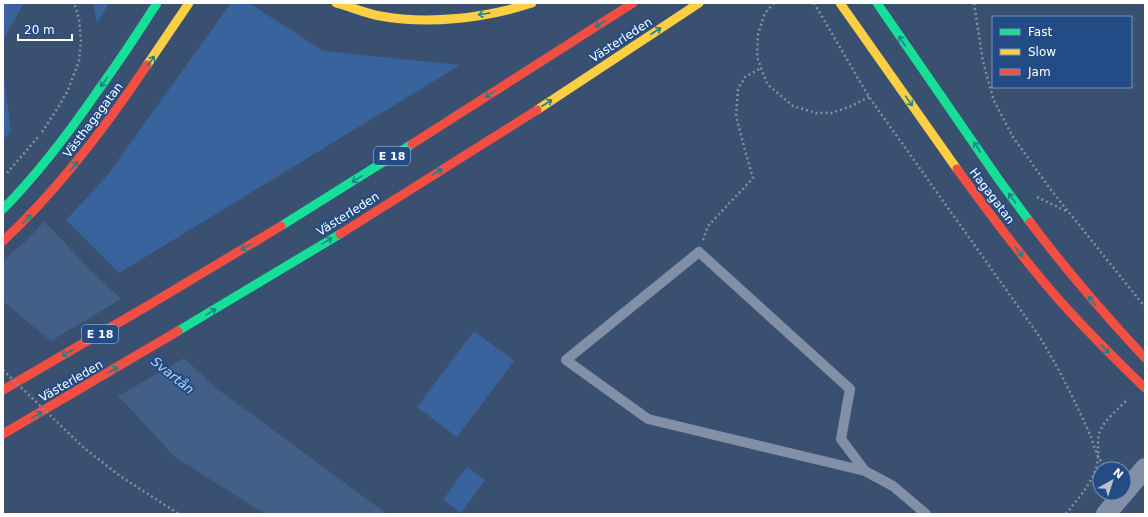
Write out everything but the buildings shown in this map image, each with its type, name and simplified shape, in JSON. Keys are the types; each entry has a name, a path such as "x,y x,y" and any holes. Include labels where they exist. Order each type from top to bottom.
{"main road":[{"name":"Västhagagatan","path":"3,209 16,197 70,132 157,3"},
{"name":"Västhagagatan","path":"3,241 27,219 69,172 117,110 189,3"},
{"path":"336,3 381,16 428,21 449,20 500,12 532,3"},
{"name":"Västerleden","path":"3,390 304,212 633,3"},
{"name":"Västerleden","path":"3,434 178,332 344,231 509,127 699,3"},
{"name":"Hagagatan","path":"876,3 999,180 1050,250 1100,310 1145,358"},
{"name":"Hagagatan","path":"841,5 955,166 1031,267 1073,316 1121,366 1143,386"}],"street":[{"path":"1106,514 1145,468"}],"lane":[{"path":"865,471 840,439 850,389 699,252 566,360 648,419 865,471 894,486 926,514"}],"path":[{"path":"15,165 42,133 59,106 68,90 79,60 81,40 79,19 74,3"},
{"path":"774,3 765,13 758,34 757,57 767,84 793,106 816,114 831,113 849,107 869,97"},
{"path":"814,3 869,97 1028,320 1050,354 1088,430 1098,459"},
{"path":"974,3 983,62 994,101 1013,137 1051,190 1145,307"},
{"path":"699,252 708,226 753,178 736,116 738,89 745,77 761,68"},
{"path":"3,370 84,448 120,476 179,514"},
{"path":"1066,514 1086,488 1093,474 1098,459 1098,441 1101,428 1111,416 1143,386"}],"shaded area":[{"path":"3,3 24,3 3,40"},
{"path":"93,3 109,3 97,23"},
{"path":"231,3 249,3 323,51 460,65 119,273 66,220 106,177"},
{"path":"3,71 11,131 3,140"},
{"path":"474,331 514,361 457,437 417,407"},
{"path":"467,467 485,480 461,513 443,500"}],"water":[{"name":"Svartån","path":"3,177 91,271 216,388 387,514 265,514 175,457 125,403 3,301"}],"pier":[{"path":"3,175 46,220 25,242 3,260"},
{"path":"123,298 186,357 115,398 49,342"}],"traffic: fast":[{"path":"3,209 29,181 64,138 120,59 157,3"},
{"path":"877,3 999,180 1030,222"},
{"path":"281,226 412,144"},
{"path":"178,331 340,234"}],"traffic: slow":[{"path":"147,65 189,3"},
{"path":"336,3 380,16 418,20 437,20 476,16 495,13 532,3"},
{"path":"537,110 699,3"},
{"path":"840,3 957,169"}],"traffic: jam":[{"path":"412,144 633,3"},
{"path":"3,241 24,221 62,179 98,135 147,65"},
{"path":"340,234 537,110"},
{"path":"957,169 1046,285 1112,356 1145,388"},
{"path":"1030,222 1086,292 1145,358"},
{"path":"3,390 281,226"},
{"path":"3,434 178,331"}]}
